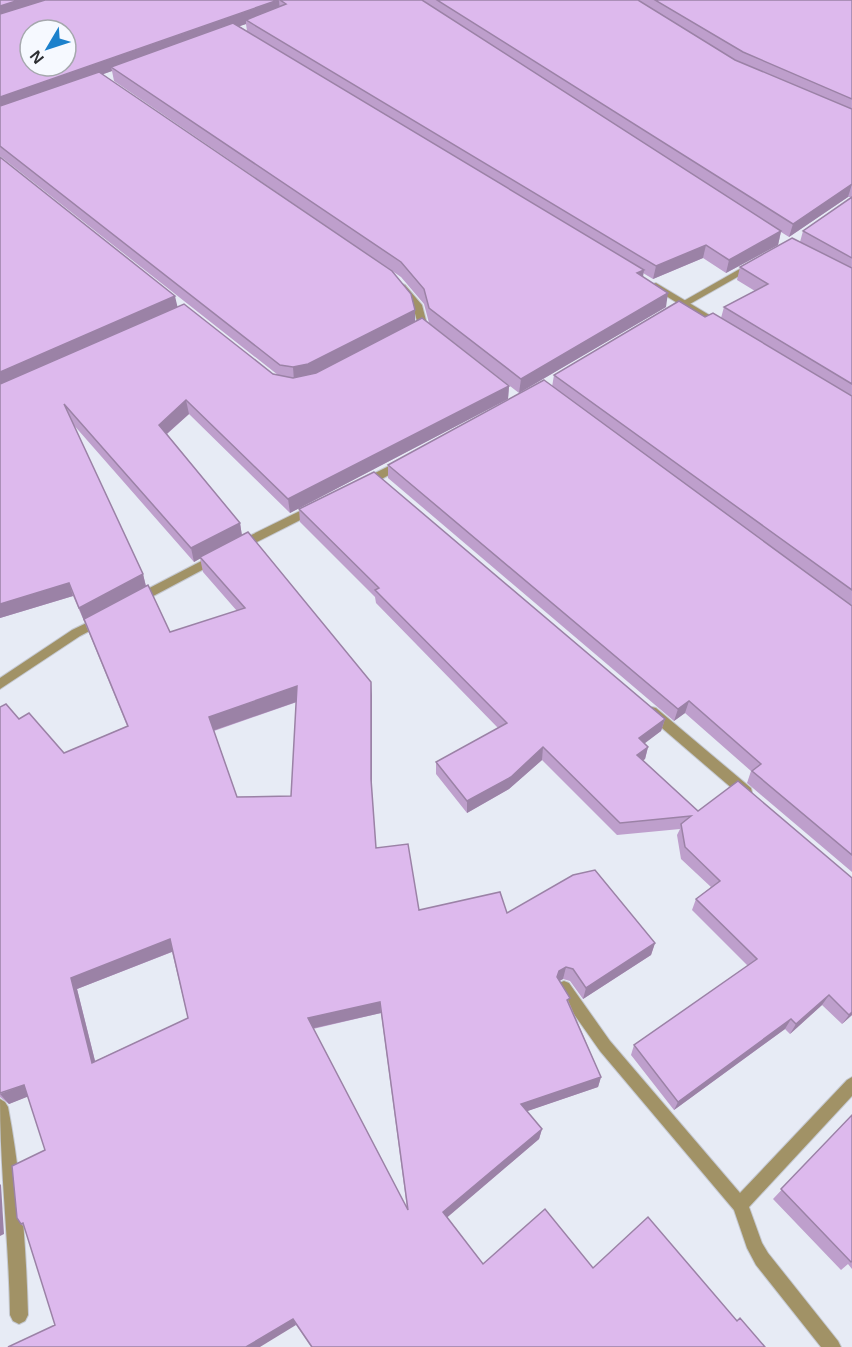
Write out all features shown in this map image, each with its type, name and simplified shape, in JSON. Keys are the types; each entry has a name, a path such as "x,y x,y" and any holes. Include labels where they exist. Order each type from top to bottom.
{"street":[{"path":"662,316 757,262"},
{"path":"397,281 417,305 423,325 441,339"},
{"path":"650,282 725,328"},
{"path":"413,330 423,325"},
{"path":"356,487 380,481 417,455"},
{"path":"125,606 326,502"},
{"path":"0,684 76,633 105,617"},
{"path":"644,705 753,798"},
{"path":"564,988 605,1046 740,1204 755,1248 832,1347"},
{"path":"740,1204 852,1085"},
{"path":"0,1107 8,1149 18,1263 19,1315"}],"building":[{"path":"0,0 19,0 0,6"},
{"path":"45,0 278,0 78,70 78,18 18,18 18,78 54,78 0,97 0,14"},
{"path":"280,0 422,0 781,231 729,260 706,245 656,266 246,20 286,4"},
{"path":"437,0 638,0 735,60 852,109 852,184 793,224"},
{"path":"655,0 852,0 852,99 743,52"},
{"path":"233,23 644,270 637,273 668,293 521,379 429,308 424,289 401,262 111,67"},
{"path":"99,72 392,271 411,294 415,310 308,364 293,367 280,365 0,146 0,106"},
{"path":"0,157 175,296 0,372"},
{"path":"852,197 852,258 803,231"},
{"path":"792,238 852,268 852,384 724,307 768,284 740,267"},
{"path":"679,301 705,317 713,313 852,396 852,590 554,375"},
{"path":"184,304 273,374 293,378 316,373 422,318 509,386 288,499 186,400 159,425 240,523 191,548 64,404 143,574 79,608 69,583 0,604 0,384"},
{"path":"544,380 852,606 852,855 752,771 761,764 689,701 678,709 388,465"},
{"path":"374,472 665,719 639,738 648,747 637,755 698,811 738,781 852,878 852,1012 849,1015 829,995 796,1024 791,1019 678,1102 634,1045 757,959 696,899 720,881 685,847 681,824 691,816 620,823 543,747 511,777 467,801 436,762 507,723 375,590 379,588 299,509"},
{"path":"248,532 371,682 371,779 376,848 408,844 419,910 500,892 507,913 573,875 595,870 655,943 586,988 573,969 566,967 559,971 557,977 570,998 567,1000 601,1077 521,1104 542,1129 443,1212 483,1264 545,1209 593,1268 648,1217 737,1321 740,1318 765,1347 312,1347 293,1319 246,1347 8,1347 55,1325 23,1223 21,1224 17,1218 12,1166 45,1150 24,1085 0,1093 0,707 6,704 19,719 29,713 64,753 128,726 84,619 148,585 170,632 245,608 200,557","holes":["297,686 291,796 237,797 209,717","170,939 188,1018 92,1063 71,978","380,1002 408,1210 308,1018"]},
{"path":"852,1115 852,1261 851,1262 781,1189"}]}
